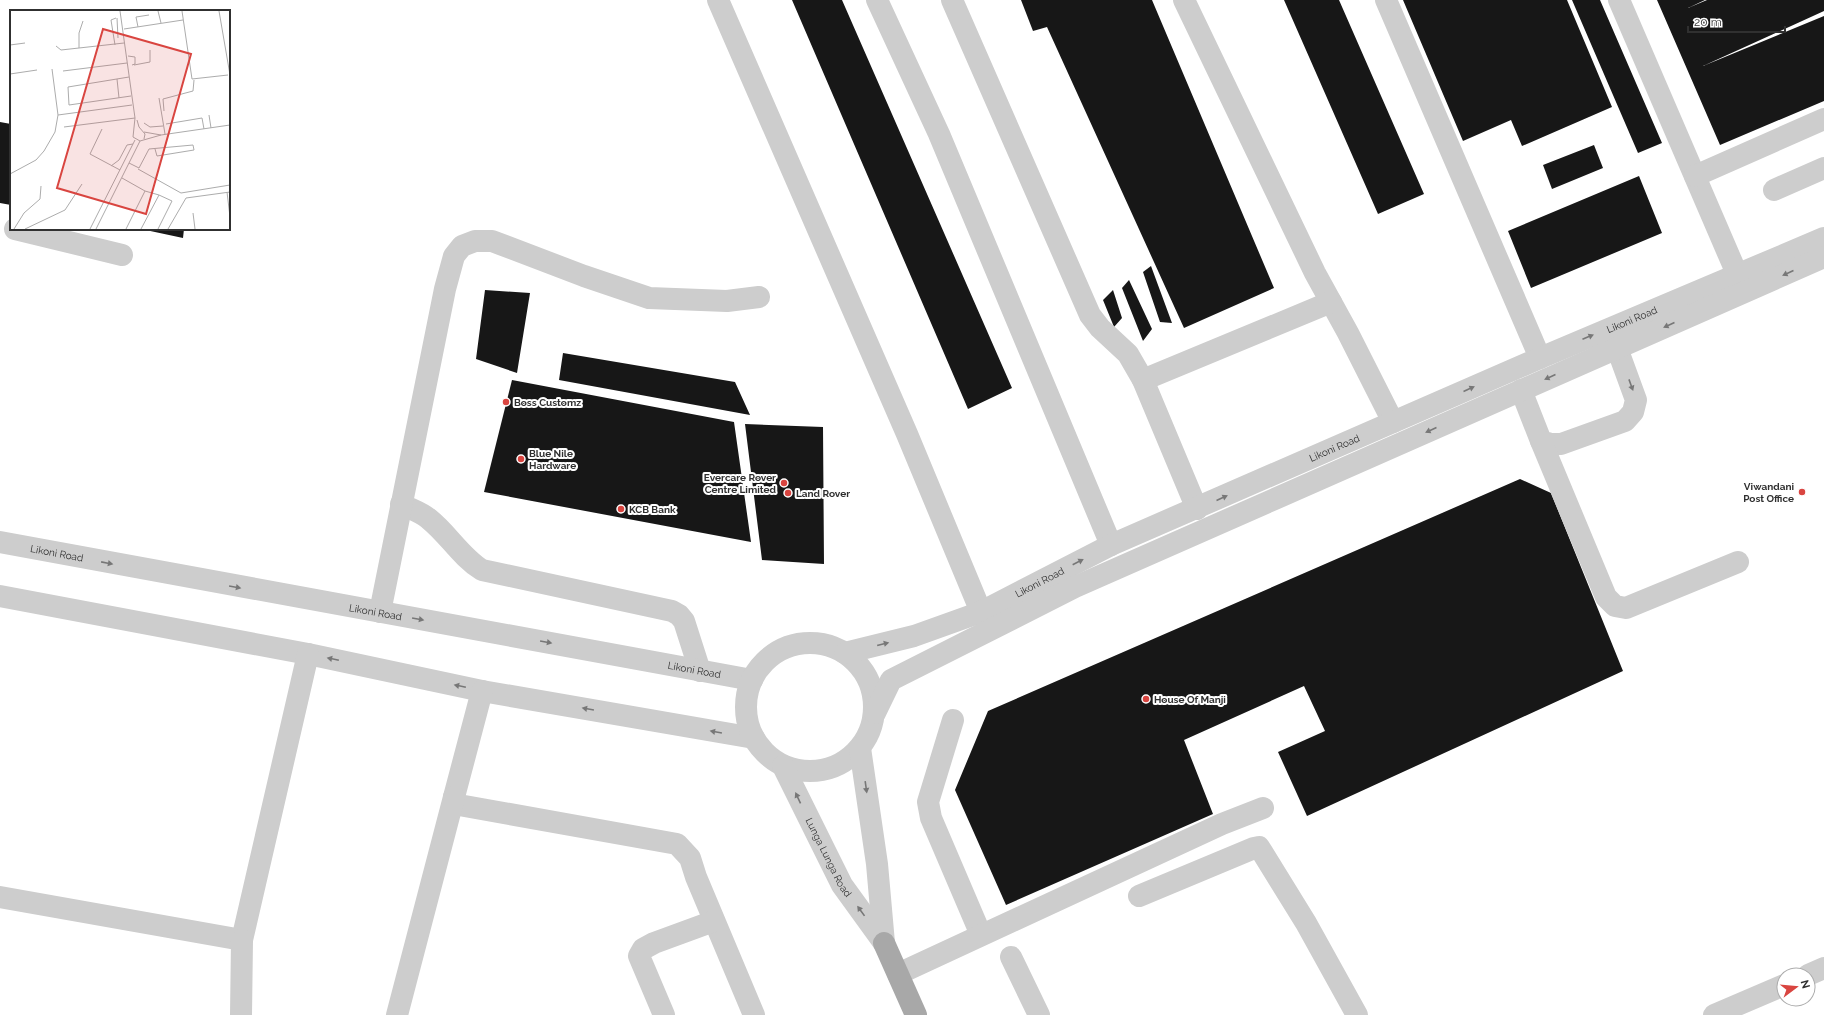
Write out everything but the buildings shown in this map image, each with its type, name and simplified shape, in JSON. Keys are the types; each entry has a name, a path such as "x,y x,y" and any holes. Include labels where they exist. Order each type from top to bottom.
{"main road":[{"name":"Lunga Lunga Road","path":"884,942 916,1015"}],"street":[{"path":"718,0 907,434 980,612"},
{"path":"877,0 939,134 1111,545"},
{"path":"952,0 1090,316 1100,328 1128,354 1143,380 1197,509"},
{"path":"1184,0 1315,273 1393,422"},
{"path":"1386,0 1540,358"},
{"path":"1619,0 1737,274"},
{"path":"1695,176 1824,119"},
{"path":"1774,190 1824,168"},
{"path":"0,225 10,228"},
{"path":"20,230 122,255"},
{"name":"Likoni Road","path":"845,653 914,636 980,612 1111,545 1197,509 1540,358 1824,238"},
{"path":"380,612 445,289 454,256 462,246 475,241 492,241 584,276 649,298 727,301 759,296"},
{"name":"Likoni Road","path":"875,713 891,680 1075,587 1824,257"},
{"path":"1143,380 1331,302"},
{"path":"1541,441 1550,444 1561,444 1625,421 1633,412 1636,400 1617,348"},
{"path":"1521,390 1606,597 1615,606 1626,608 1738,562"},
{"path":"401,504 428,518 456,545 468,560 482,570 672,611 679,615 684,621 700,671"},
{"name":"Likoni Road","path":"0,542 222,585 380,612 752,680"},
{"path":"0,596 308,654 482,691 754,738"},
{"path":"810,643 828,646 845,653 863,670 871,685 875,713 870,732 860,748 844,762 825,771 804,772 783,766 762,750 754,738 747,720 746,700 752,680 761,665 775,653 792,645 810,643"},
{"path":"241,1015 242,940 308,654"},
{"path":"397,1015 482,691"},
{"path":"953,720 928,802 931,818 981,935"},
{"name":"Lunga Lunga Road","path":"860,748 877,864 884,942"},
{"name":"Lunga Lunga Road","path":"783,766 842,885 884,942"},
{"path":"454,797 458,805 677,844 690,858 696,877 754,1015"},
{"path":"898,974 1222,824 1263,808"},
{"path":"1139,896 1259,847 1306,923 1357,1015"},
{"path":"0,897 242,940"},
{"path":"664,1015 639,956 643,949 654,943 714,921"},
{"path":"1012,956 1039,1015"},
{"path":"1714,1015 1776,988"}],"place":[{"name":"Boss Customz","path":"506,402"},
{"name":"Blue Nile Hardware","path":"521,459"},
{"name":"Evercare Rover Centre Limited","path":"784,483"},
{"name":"Viwandani Post Office","path":"1802,492"},
{"name":"Land Rover","path":"788,493"},
{"name":"KCB Bank","path":"621,509"},
{"name":"House Of Manji","path":"1146,699"}]}
